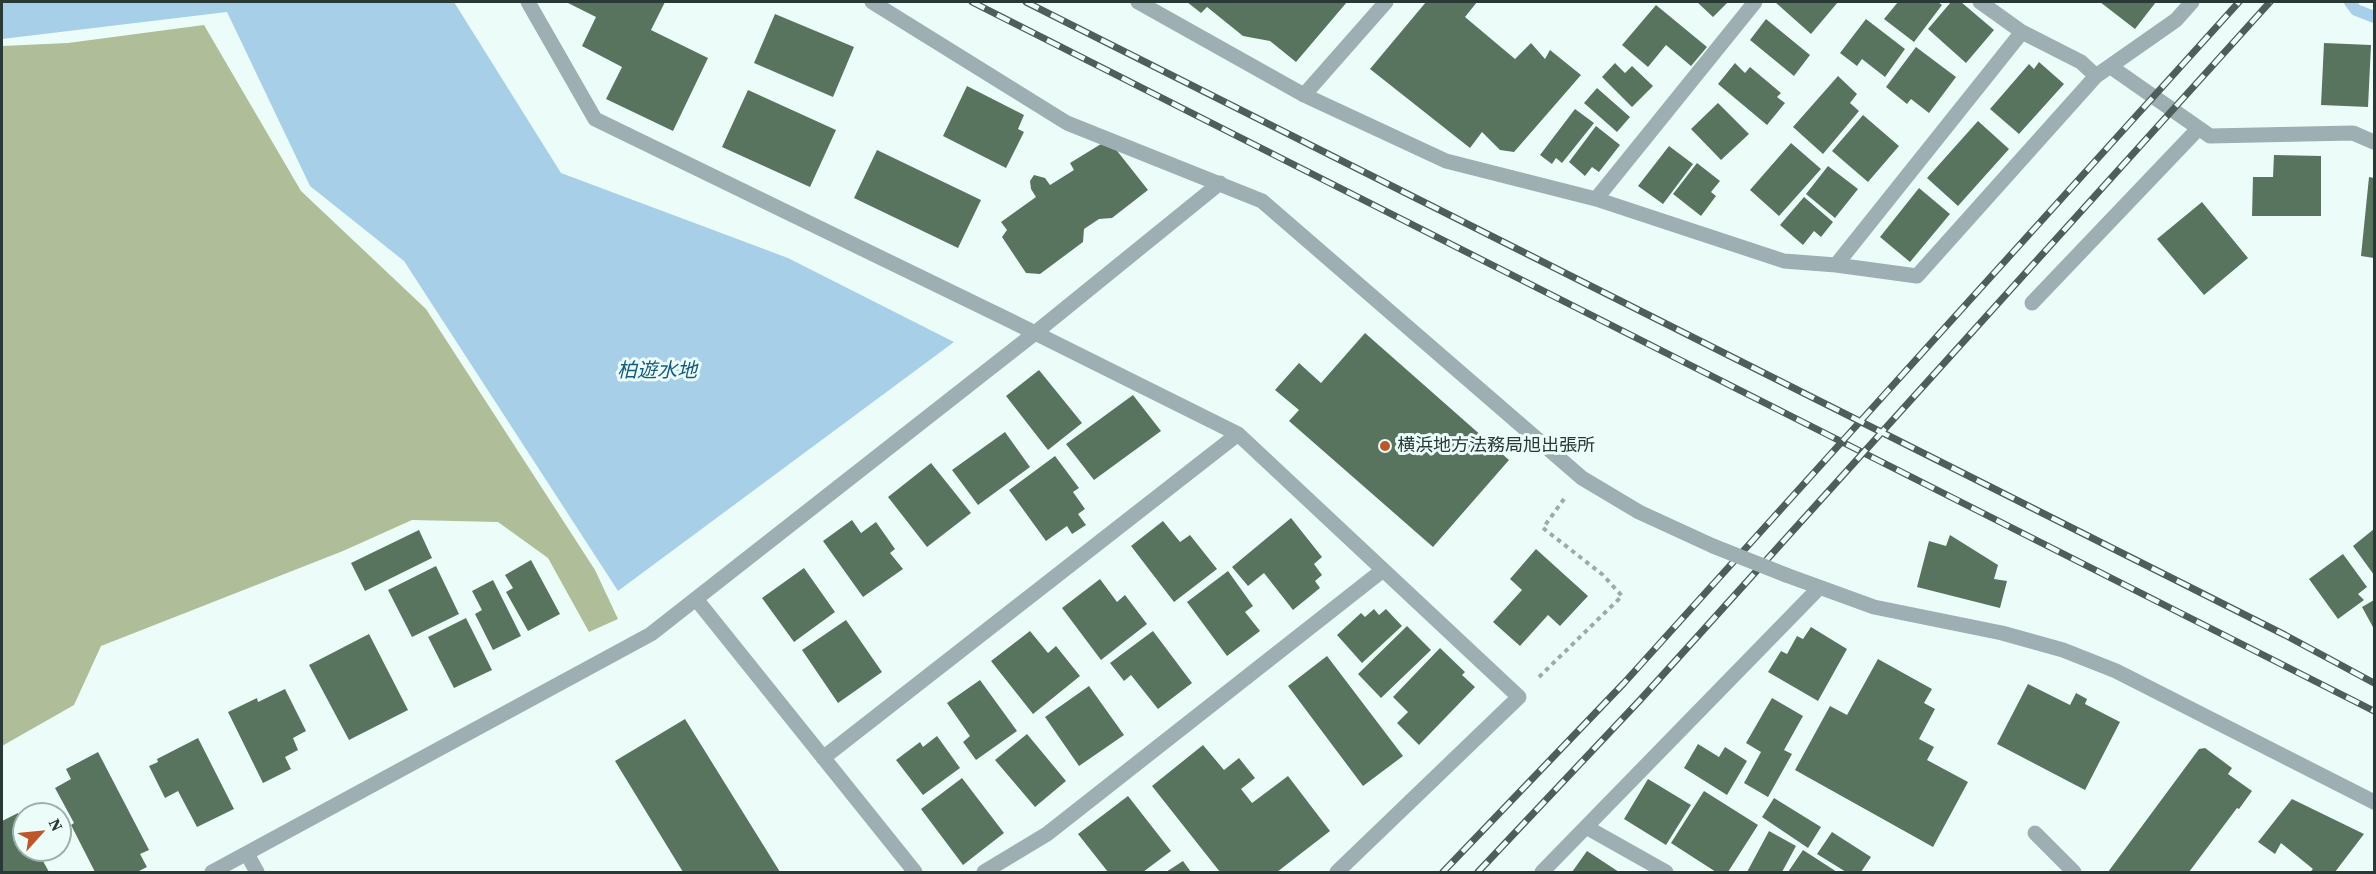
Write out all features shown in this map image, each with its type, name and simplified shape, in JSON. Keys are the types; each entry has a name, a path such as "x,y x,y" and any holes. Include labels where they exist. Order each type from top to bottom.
{"street":[{"path":"528,2 595,119 1238,434 1519,697 1337,873"},
{"path":"872,2 1067,123 1262,201 1582,478 1639,512 1713,546 1874,607 2002,633 2063,650 2116,671 2374,802"},
{"path":"1138,2 1304,94 1446,161 1596,199 1784,261 1836,265 1917,276 2096,76 2176,20 2192,2"},
{"path":"1304,94 1386,2"},
{"path":"1596,199 1755,2"},
{"path":"1980,2 2022,32 2081,62 2096,76"},
{"path":"1836,265 2022,32"},
{"path":"2111,67 2210,136 2354,133 2374,142"},
{"path":"2032,303 2198,129"},
{"path":"212,873 651,634 1035,333 1220,183"},
{"path":"823,758 1238,434"},
{"path":"984,873 1047,834 1383,570"},
{"path":"1542,873 1819,588"},
{"path":"696,599 915,873"},
{"path":"1586,827 1666,873"},
{"path":"2035,832 2074,873"},
{"path":"247,854 257,873"}],"path":[{"path":"1519,697 1622,596 1603,575 1543,528 1569,493"}],"green space":[{"path":"204,25 301,191 426,309 595,570 618,619 589,632 548,558 498,522 412,520 343,551 101,646 74,705 2,746 2,46 68,43"}],"water":[{"name":"柏遊水地","path":"2,2 454,2 561,173 788,258 954,342 618,591 404,261 310,186 227,12 2,39"}],"building":[{"path":"566,2 665,2 651,30 708,58 673,131 606,99 622,67 582,46 596,17"},
{"path":"1187,2 1347,2 1296,62 1270,41 1243,36 1207,7 1201,13"},
{"path":"1426,2 1477,2 1465,17 1515,59 1531,43 1545,59 1550,50 1581,75 1514,152 1500,150 1482,132 1470,148 1370,69"},
{"path":"1697,2 1728,2 1713,17"},
{"path":"1775,2 1838,2 1811,34"},
{"path":"1898,2 1938,2 1942,5 1914,42 1884,19"},
{"path":"1951,2 1961,2 1994,30 1966,63 1928,29"},
{"path":"2100,2 2156,2 2135,29"},
{"path":"1656,5 1707,47 1691,66 1666,45 1648,67 1622,45"},
{"path":"775,14 854,47 833,97 754,63"},
{"path":"1766,19 1810,55 1794,76 1750,40"},
{"path":"1866,19 1905,49 1885,77 1862,59 1857,66 1840,53"},
{"path":"2324,43 2371,45 2368,107 2321,105"},
{"path":"1916,47 1956,77 1929,113 1911,99 1907,104 1886,87"},
{"path":"2039,62 2064,84 2019,134 1990,109 2029,64 2034,69"},
{"path":"1615,63 1625,73 1632,66 1653,86 1632,107 1602,77"},
{"path":"1735,63 1745,73 1750,67 1781,93 1777,97 1785,103 1767,125 1718,84"},
{"path":"1838,76 1857,94 1850,103 1859,111 1823,154 1793,127"},
{"path":"967,86 1024,115 1018,129 1024,132 1006,168 943,136"},
{"path":"1597,88 1630,117 1617,132 1584,103"},
{"path":"748,90 836,130 810,187 722,147"},
{"path":"1718,103 1749,134 1721,160 1691,129"},
{"path":"1575,109 1594,123 1562,163 1556,158 1552,164 1540,155"},
{"path":"1863,115 1899,146 1868,182 1832,151"},
{"path":"1978,121 2009,149 1958,206 1927,178"},
{"path":"1596,126 1620,145 1599,172 1592,167 1585,176 1569,162"},
{"path":"1791,143 1821,169 1779,216 1750,190"},
{"path":"1101,144 1114,147 1148,190 1112,218 1099,219 1084,229 1083,242 1040,274 1026,273 1002,237 1007,230 1001,222 1036,197 1031,189 1030,181 1034,175 1045,178 1050,185 1074,170 1070,163"},
{"path":"1669,146 1693,164 1663,204 1638,186"},
{"path":"877,150 981,200 958,248 854,198"},
{"path":"2274,155 2321,156 2321,216 2252,216 2253,177 2273,177"},
{"path":"1697,163 1720,181 1711,192 1716,196 1701,216 1673,194"},
{"path":"1828,166 1858,189 1835,218 1806,194"},
{"path":"2369,177 2374,178 2374,258 2361,256"},
{"path":"1919,188 1950,214 1910,262 1880,237"},
{"path":"1804,197 1833,222 1821,237 1814,231 1803,245 1780,225"},
{"path":"2202,202 2248,258 2204,295 2157,239"},
{"path":"1365,333 1509,460 1433,547 1289,421 1299,410 1275,390 1299,363 1321,383"},
{"path":"1039,370 1082,423 1048,450 1006,396"},
{"path":"1133,395 1161,431 1094,480 1066,444"},
{"path":"1005,432 1030,467 978,505 952,470"},
{"path":"1055,456 1079,488 1073,492 1085,509 1078,514 1086,525 1072,534 1067,526 1046,541 1009,490"},
{"path":"931,463 971,513 927,547 888,497"},
{"path":"1291,518 1322,557 1314,564 1322,575 1315,581 1320,588 1293,610 1264,573 1248,586 1232,567"},
{"path":"852,520 861,533 876,522 895,549 890,553 903,569 863,597 823,541"},
{"path":"1163,521 1180,542 1190,535 1217,569 1174,602 1131,546"},
{"path":"2374,529 2374,575 2353,546"},
{"path":"419,530 432,558 365,591 351,563"},
{"path":"1950,535 1998,565 1994,579 2007,581 2000,608 1917,587 1929,541 1946,546"},
{"path":"1536,549 1588,596 1560,626 1548,615 1520,646 1493,622 1522,590 1510,579"},
{"path":"2343,554 2367,587 2358,594 2364,600 2338,619 2309,579"},
{"path":"531,560 560,614 528,631 506,592 513,588 505,575"},
{"path":"436,566 459,614 412,637 388,590"},
{"path":"804,568 835,612 794,642 762,598"},
{"path":"1228,571 1253,606 1245,612 1260,631 1227,656 1187,602"},
{"path":"1100,579 1117,602 1125,595 1147,624 1101,660 1062,608"},
{"path":"493,580 521,636 493,650 475,614 482,610 472,591"},
{"path":"2374,600 2374,629 2362,607"},
{"path":"1374,609 1379,615 1386,609 1402,626 1362,663 1337,635 1361,613 1365,617"},
{"path":"466,618 492,670 454,688 428,637"},
{"path":"846,620 882,672 838,703 802,650"},
{"path":"1407,626 1431,650 1381,698 1358,674"},
{"path":"1811,627 1847,649 1818,701 1768,672 1781,651 1787,654 1797,636 1803,639"},
{"path":"1030,631 1048,653 1056,646 1080,676 1033,714 991,661"},
{"path":"1153,631 1192,683 1158,709 1131,675 1124,681 1110,663"},
{"path":"369,634 408,710 349,740 309,665"},
{"path":"1440,648 1465,672 1462,675 1475,687 1419,745 1397,723 1408,712 1393,697"},
{"path":"1327,656 1403,756 1363,786 1288,686"},
{"path":"1878,659 1932,689 1924,703 1935,709 1919,739 1934,747 1927,760 1968,782 1933,847 1795,770 1830,706 1847,715"},
{"path":"980,680 1017,731 976,760 963,742 970,736 947,703"},
{"path":"2028,684 2070,705 2076,693 2087,699 2085,704 2120,722 2085,790 1997,744"},
{"path":"1089,686 1124,735 1079,766 1045,717"},
{"path":"285,689 306,731 293,738 298,750 285,757 291,769 263,783 228,712 257,698 258,702"},
{"path":"1772,698 1803,716 1784,750 1792,754 1768,797 1744,783 1761,752 1746,743"},
{"path":"685,719 780,872 683,872 615,761"},
{"path":"1027,734 1066,781 1035,807 995,760"},
{"path":"937,736 960,768 923,795 896,760 920,742 923,747"},
{"path":"198,738 234,809 197,827 178,791 165,798 149,766 158,762 157,759"},
{"path":"1698,744 1719,757 1725,747 1747,761 1727,795 1684,768"},
{"path":"1203,745 1224,770 1239,758 1255,778 1241,789 1252,803 1288,776 1330,831 1277,872 1220,872 1152,786"},
{"path":"2205,748 2232,768 2228,774 2252,791 2239,809 2237,808 2189,872 2108,872 2199,749"},
{"path":"98,752 149,850 140,854 147,867 137,872 95,872 72,827 74,823 72,802 63,802 55,788 71,779 66,769"},
{"path":"962,778 1004,833 963,865 921,809"},
{"path":"1648,779 1691,805 1666,845 1624,819"},
{"path":"1704,791 1758,825 1728,872 1716,872 1671,843"},
{"path":"1128,796 1171,851 1143,872 1108,872 1078,834"},
{"path":"1774,798 1821,827 1808,848 1762,817"},
{"path":"2292,799 2364,834 2335,872 2310,872 2313,869 2281,843 2275,854 2258,842"},
{"path":"12,816 12,862 44,862 49,872 2,872 2,821"},
{"path":"1769,831 1796,846 1782,872 1747,872"},
{"path":"1832,832 1871,857 1861,872 1846,872 1817,854"},
{"path":"1803,850 1837,872 1788,872"},
{"path":"1587,851 1619,872 1572,872"},
{"path":"1183,861 1191,872 1166,872"}],"waterway":[{"path":"2350,2 2356,10 2374,17"}],"railway":[{"path":"972,2 2374,711"},
{"path":"1026,2 2285,635 2374,683"},
{"path":"1443,872 1624,683 2239,2"},
{"path":"1478,872 1641,699 2270,2"}],"place":[{"name":"横浜地方法務局旭出張所","path":"1385,446"}]}
